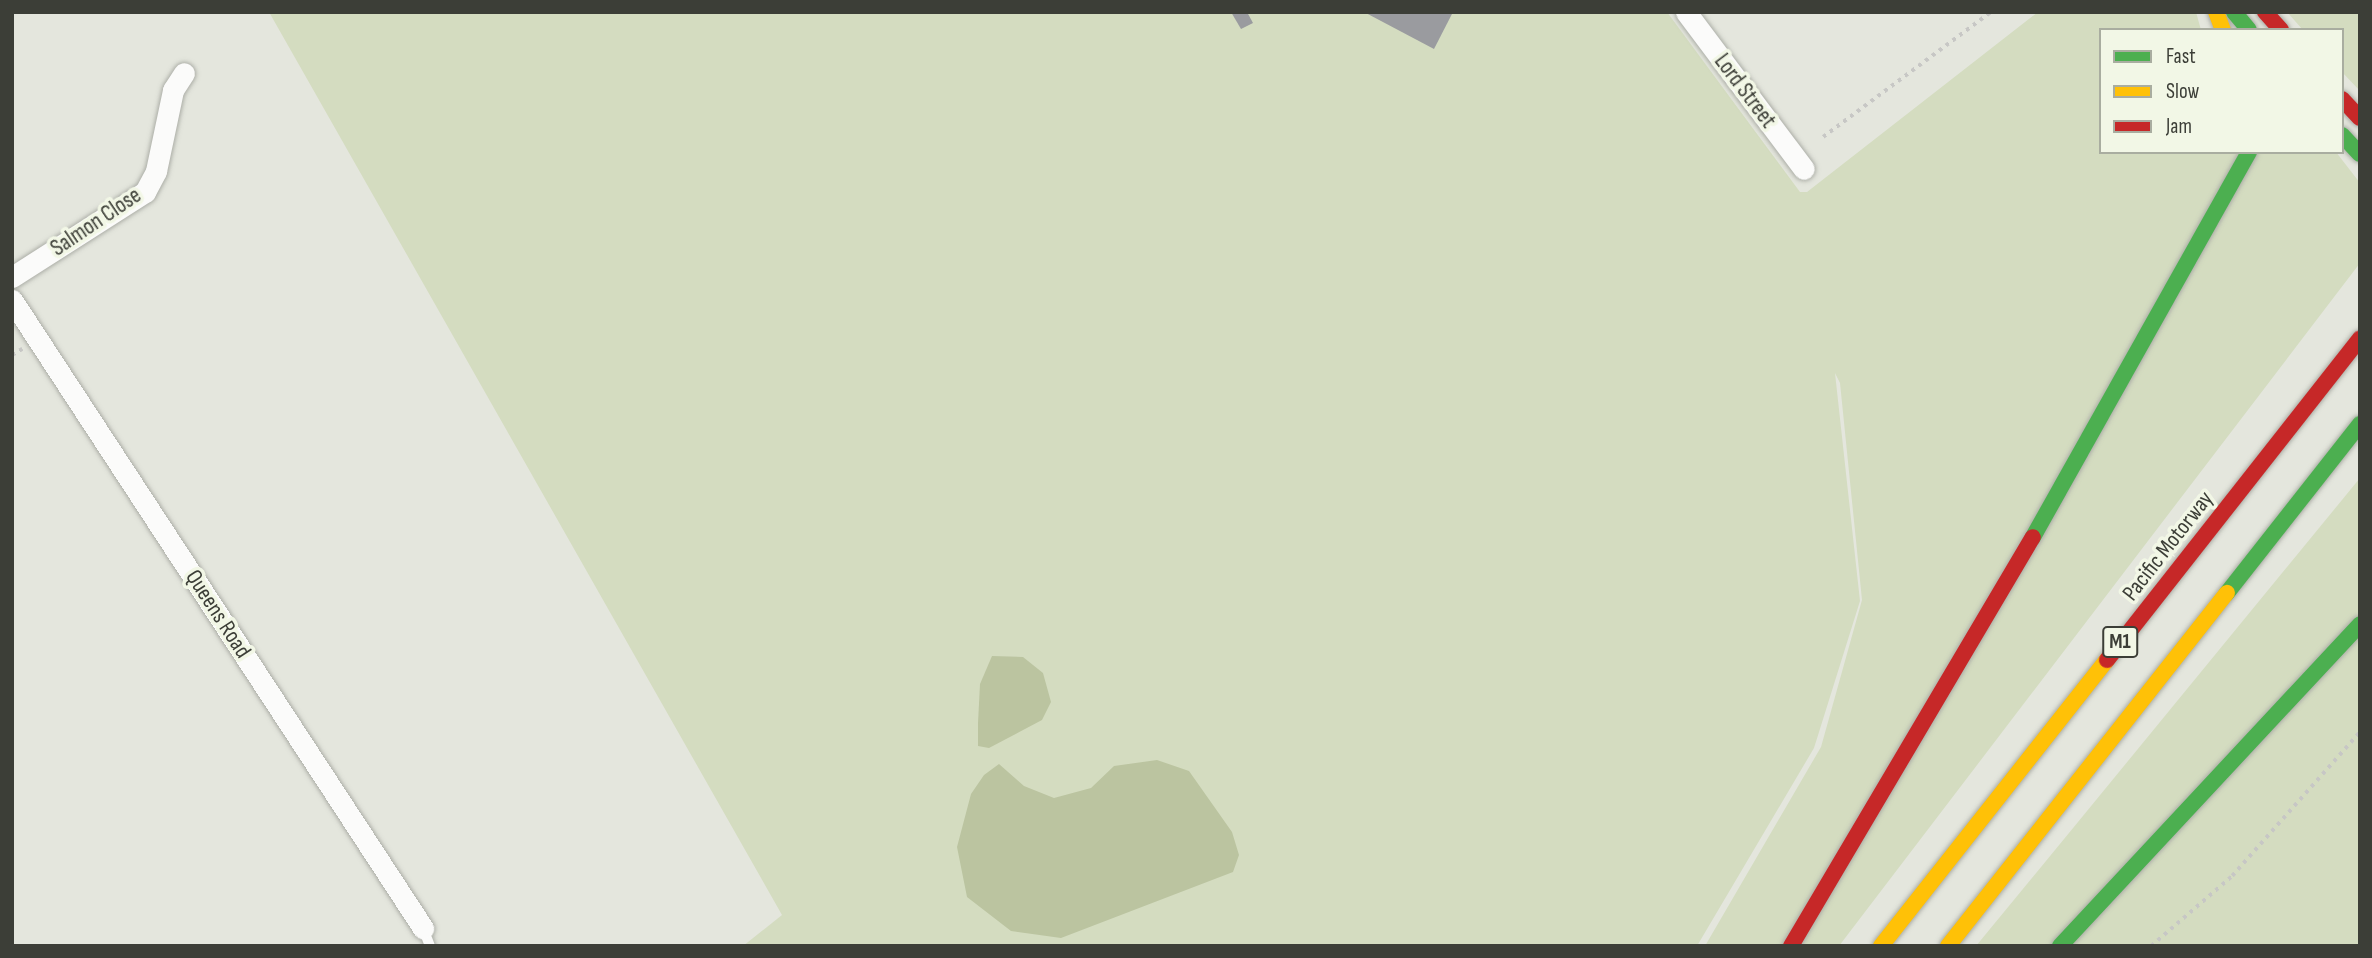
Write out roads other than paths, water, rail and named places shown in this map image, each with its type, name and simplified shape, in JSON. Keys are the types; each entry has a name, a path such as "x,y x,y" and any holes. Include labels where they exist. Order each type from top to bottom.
{"main road":[{"path":"2234,12 2247,28"},
{"path":"2265,12 2279,28"},
{"path":"2344,101 2360,118"},
{"path":"2344,137 2360,154"},
{"path":"2223,192 2231,154"},
{"path":"1791,946 1941,699 2223,192 2248,154"},
{"name":"Pacific Motorway","path":"1881,946 2360,339"},
{"name":"M1","path":"1948,946 2360,424"},
{"path":"2060,946 2360,624"}],"street":[{"name":"Lord Street","path":"1686,12 1804,169"},
{"name":"Salmon Close","path":"12,277 145,192 156,171 173,90 184,73"},
{"name":"Queens Road","path":"12,300 426,937"}]}
